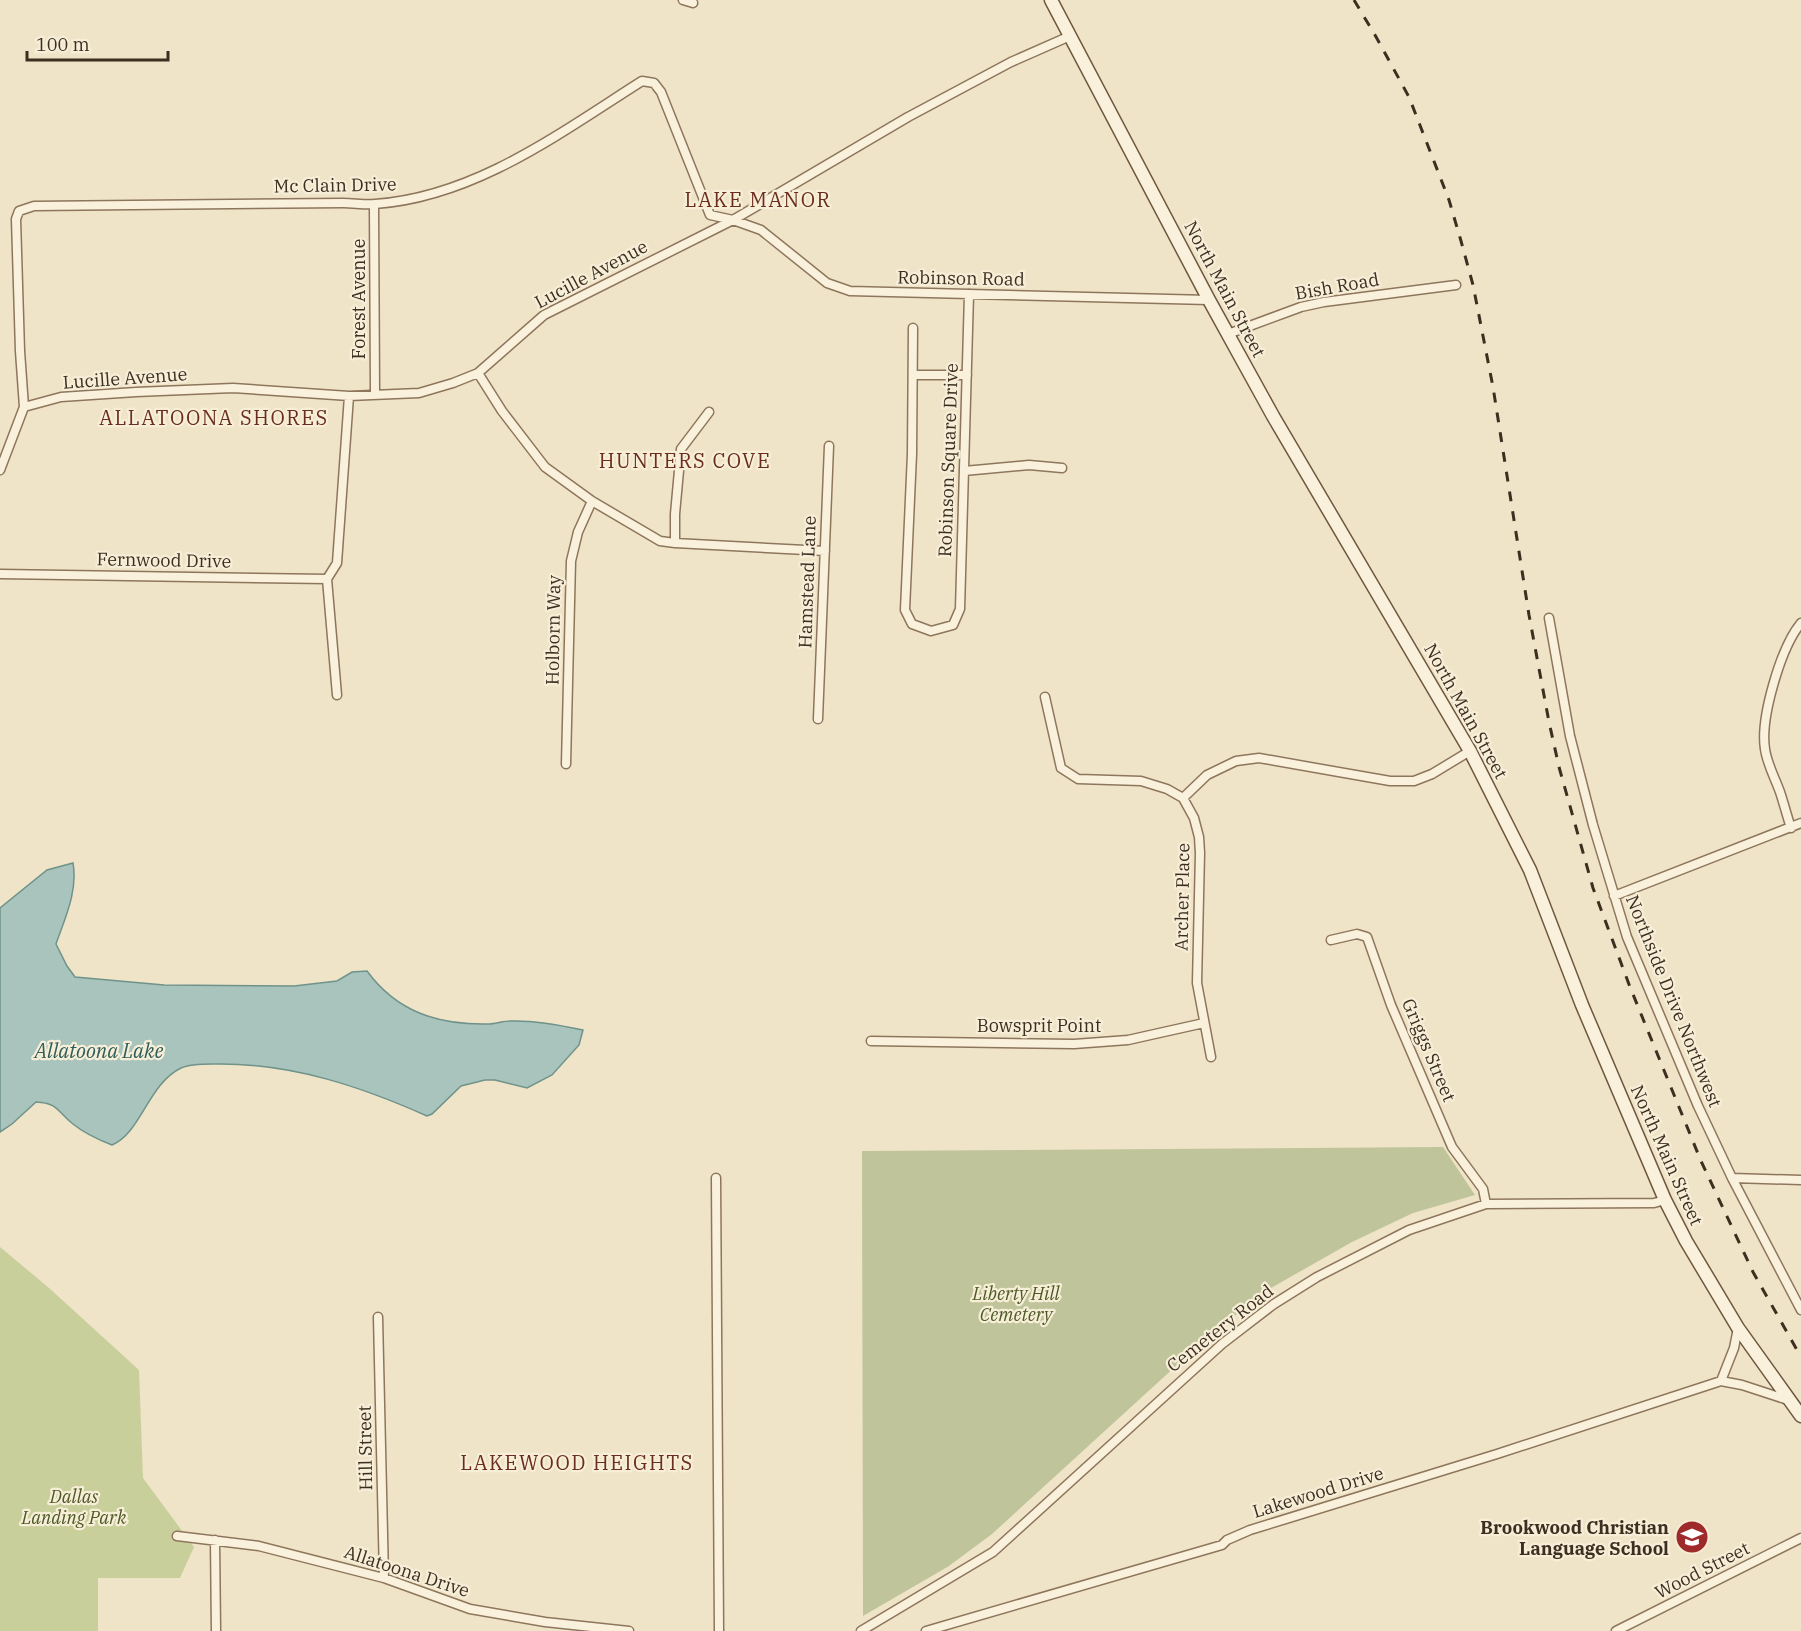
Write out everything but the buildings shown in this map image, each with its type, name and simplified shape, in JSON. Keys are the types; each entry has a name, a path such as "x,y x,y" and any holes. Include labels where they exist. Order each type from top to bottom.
{"main road":[{"name":"North Main Street","path":"1051,0 1209,300 1273,416 1470,751 1530,870 1582,1005 1665,1200 1709,1282 1738,1328 1801,1416"}],"street":[{"path":"683,0 693,3"},
{"name":"Lucille Avenue","path":"24,407 61,397 233,388 349,396 375,393 418,393 478,374 544,315 733,220 908,117 1011,62 1070,36"},
{"name":"Mc Clain Drive","path":"24,407 16,219 19,211 34,206 343,203 374,205 418,198 469,182 511,162 642,81 654,83 661,92 710,215 733,220"},
{"name":"Forest Avenue","path":"374,205 375,393"},
{"name":"Robinson Road","path":"733,220 761,230 827,283 850,291 1209,300"},
{"name":"Bish Road","path":"1228,334 1301,307 1324,302 1456,285"},
{"name":"Robinson Square Drive","path":"913,375 905,610 912,624 931,631 953,625 960,609 969,294"},
{"path":"913,328 913,375 967,375"},
{"path":"478,374 502,411 545,467 592,501 660,541 825,550"},
{"path":"337,695 327,579 337,563 349,396"},
{"path":"0,470 24,407"},
{"path":"675,543 675,514 681,449 709,412"},
{"name":"Hamstead Lane","path":"818,719 829,446"},
{"path":"964,471 1029,465 1062,468"},
{"name":"Holborn Way","path":"566,764 571,561 578,532 592,501"},
{"name":"Fernwood Drive","path":"0,574 327,579"},
{"name":"Northside Drive Northwest","path":"1549,618 1570,736 1627,937 1698,1106 1732,1178 1801,1310"},
{"path":"1791,828 1767,759 1764,729 1784,654 1789,641 1801,623"},
{"path":"1045,697 1060,768 1078,779 1142,781 1167,789 1183,798 1207,775 1236,761 1259,758 1390,781 1414,781 1432,774 1470,751"},
{"name":"Archer Place","path":"1183,798 1194,818 1199,837 1197,983 1211,1057"},
{"path":"1614,896 1801,824"},
{"name":"Griggs Street","path":"1331,940 1357,934 1367,937 1391,1005 1452,1147 1483,1189 1486,1204"},
{"name":"Bowsprit Point","path":"871,1041 1074,1044 1128,1040 1204,1023"},
{"path":"716,1178 719,1631"},
{"path":"1732,1178 1801,1180"},
{"name":"Cemetery Road","path":"861,1631 993,1552 1173,1386 1222,1344 1274,1304 1317,1277 1408,1230 1486,1204 1654,1203 1665,1200"},
{"name":"Hill Street","path":"378,1317 384,1578"},
{"path":"1738,1328 1734,1348 1721,1381 1742,1385 1788,1400"},
{"name":"Lakewood Drive","path":"926,1631 1222,1545 1227,1540 1250,1530 1497,1454 1721,1381"},
{"name":"Allatoona Drive","path":"177,1536 259,1546 384,1578 470,1609 545,1622 628,1631"},
{"name":"Wood Street","path":"1616,1631 1801,1538"},
{"path":"216,1540 216,1631"}],"green space":[{"name":"Liberty Hill Cemetery","path":"1443,1147 1475,1195 1413,1213 1352,1242 1271,1288 1211,1334 992,1534 949,1566 863,1616 862,1151"},
{"name":"Dallas Landing Park","path":"0,1247 139,1370 143,1478 194,1547 180,1578 98,1578 98,1631 0,1631"}],"water":[{"name":"Allatoona Lake","path":"73,863 72,894 56,944 75,977 164,985 294,986 337,981 352,972 367,971 392,997 420,1013 452,1022 470,1024 519,1021 565,1026 583,1030 579,1045 552,1075 527,1088 495,1080 461,1086 432,1114 427,1116 353,1087 301,1073 248,1065 201,1064 185,1066 170,1075 152,1096 130,1130 112,1145 82,1130 54,1106 36,1102 0,1132 0,908 47,870"}],"railway":[{"path":"1354,0 1409,97 1449,200 1473,285 1493,387 1529,615 1549,722 1559,767 1593,888 1630,987 1701,1161 1753,1272 1801,1357"}],"place":[{"name":"Brookwood Christian Language School","path":"1692,1537"}],"district":[{"name":"LAKE MANOR","path":"758,199"},
{"name":"ALLATOONA SHORES","path":"214,417"},
{"name":"HUNTERS COVE","path":"685,460"},
{"name":"LAKEWOOD HEIGHTS","path":"577,1462"}]}
